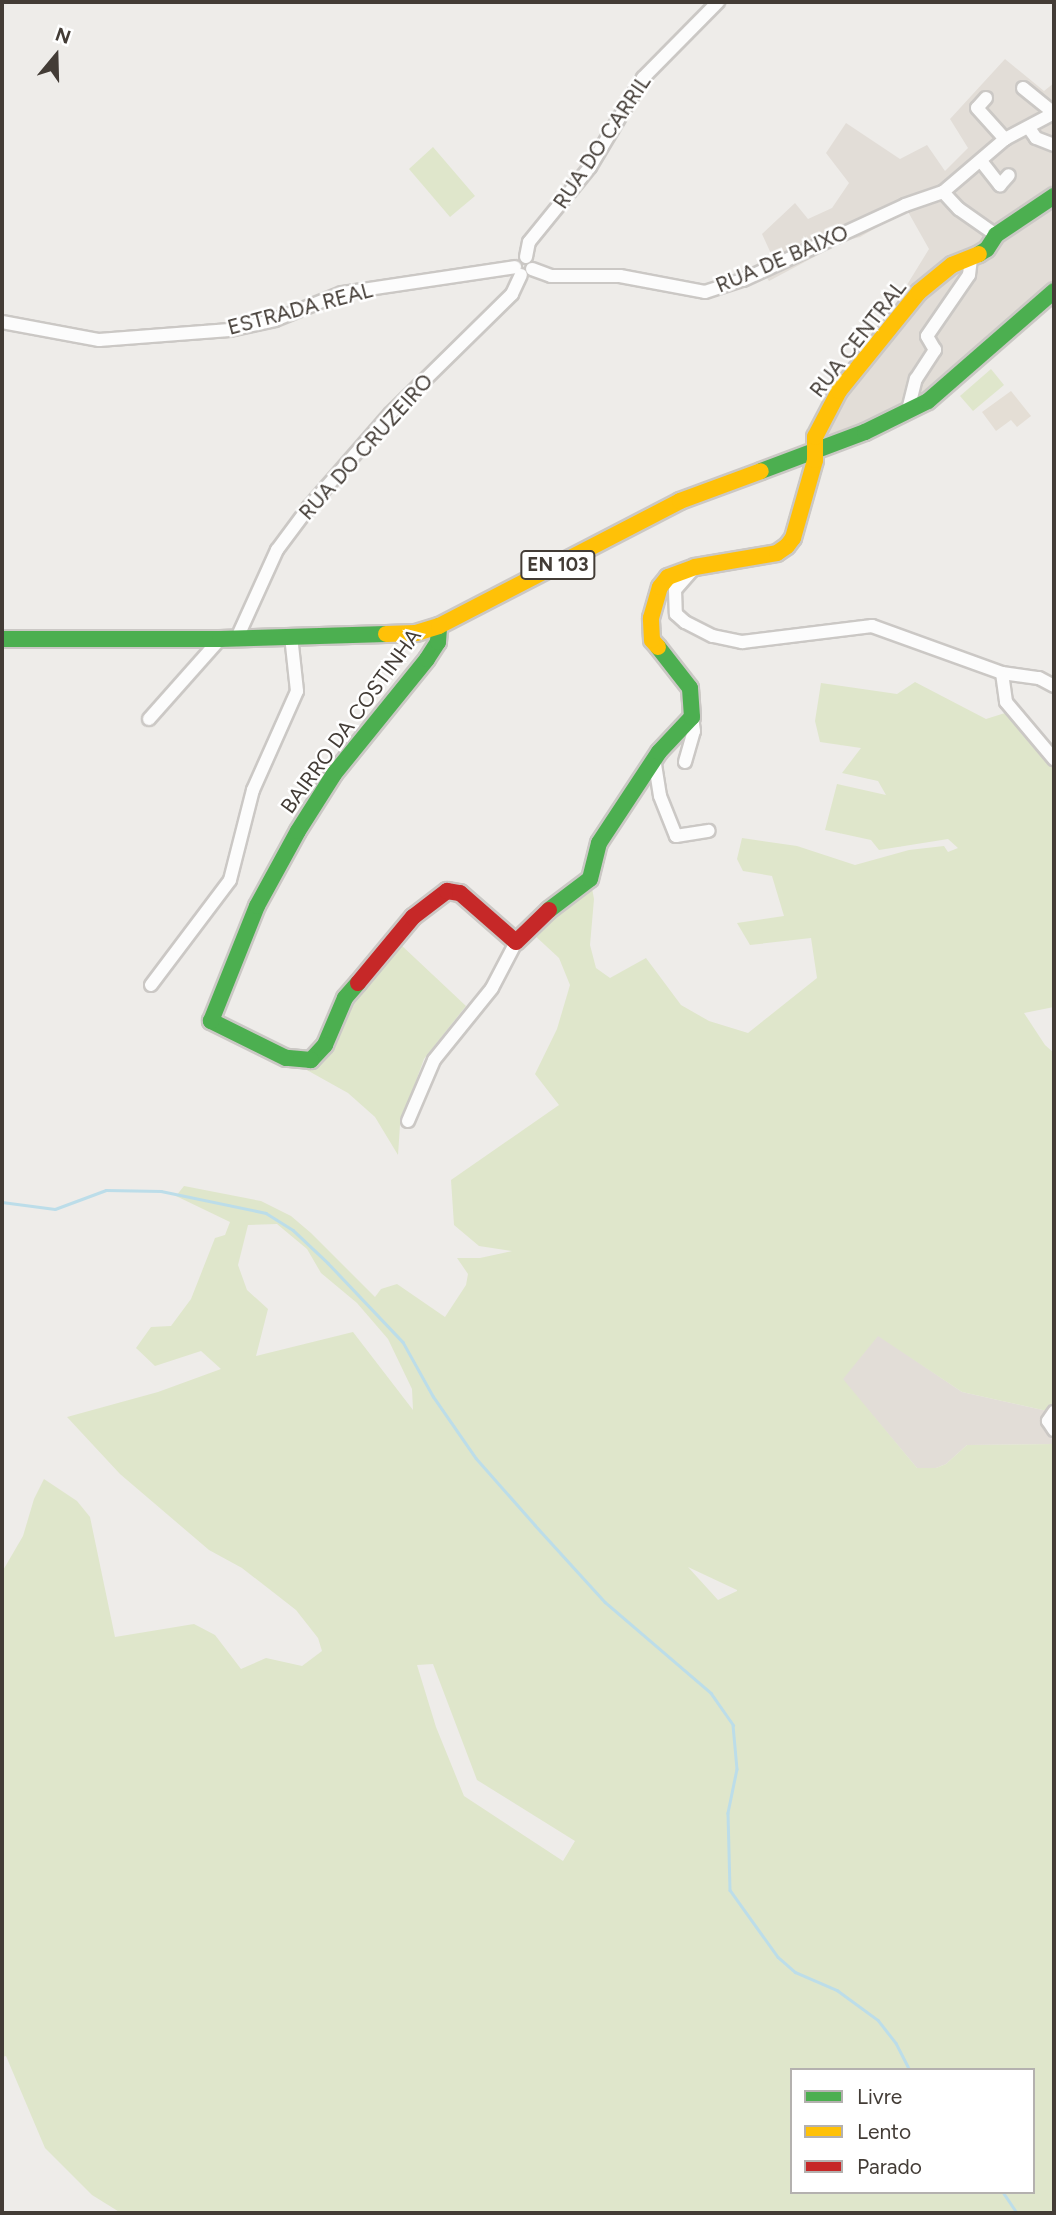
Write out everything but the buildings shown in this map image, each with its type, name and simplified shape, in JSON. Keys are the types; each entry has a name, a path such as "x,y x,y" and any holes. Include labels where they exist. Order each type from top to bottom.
{"street":[{"name":"RUA DO CARRIL","path":"523,267 528,242 590,167 643,78 718,2"},
{"path":"1023,88 1054,113"},
{"path":"986,98 977,108 1005,139"},
{"name":"RUA DE BAIXO","path":"523,267 551,276 620,276 705,292 743,280 893,211 943,192 1005,139 1054,113"},
{"path":"1029,128 1036,138 1054,145"},
{"path":"981,160 1000,185 1009,175"},
{"path":"943,192 959,209 996,235"},
{"name":"RUA CENTRAL","path":"692,717 690,688 652,639 650,618 655,598 668,577 695,567 777,554 787,546 793,538 816,449 815,437 839,391 919,292 952,265 971,259 987,249 996,235 1054,197"},
{"path":"908,410 916,379 935,350 927,336 969,275 971,259"},
{"name":"ESTRADA REAL","path":"2,322 99,340 230,330 275,320 342,293 523,267"},
{"name":"RUA DO CRUZEIRO","path":"237,638 277,550 309,507 390,414 512,294 523,267"},
{"name":"EN 103","path":"2,639 220,639 416,633 439,626 680,501 865,432 928,401 1054,291"},
{"path":"695,567 675,590 676,614 713,636 742,642 873,626 1002,673 1039,678 1054,686"},
{"name":"BAIRRO DA COSTINHA","path":"439,626 438,642 427,659 334,774 298,831 257,906 211,1021 286,1059 311,1060 325,1045 345,998 414,917 447,891 460,893 516,942"},
{"path":"151,985 230,880 253,790 297,691 291,636"},
{"path":"149,719 220,639"},
{"path":"1002,673 1006,702 1054,759"},
{"path":"408,1121 434,1060 492,988 516,942 550,909 590,879 599,842 654,758 692,717"},
{"path":"685,762 694,731 692,717"},
{"path":"654,758 660,796 676,836 709,831"},
{"path":"1054,1412 1048,1420 1054,1430"}],"shaded area":[{"path":"1005,59 1044,91 1054,83 1054,287 922,402 826,439 824,420 929,249 907,210 860,237 844,241 769,281 765,275 773,258 762,234 795,203 808,219 832,208 849,183 826,153 846,123 900,159 927,145 945,171 968,148 950,119"},
{"path":"1011,391 1031,416 1017,427 1011,420 996,431 982,412"},
{"path":"878,1335 962,1392 1047,1411 1045,1423 1054,1444 967,1445 946,1464 936,1468 917,1468 842,1379"}],"green space":[{"path":"433,147 475,196 450,217 409,169"},
{"path":"991,369 1004,385 973,411 960,396"},
{"path":"915,682 986,719 1005,713 1054,764 1054,1007 1024,1013 1045,1045 1054,1053 1054,1401 1047,1411 962,1392 878,1336 843,1379 917,1468 936,1468 946,1464 967,1445 1054,1444 1054,2213 121,2213 92,2195 45,2148 6,2056 2,2057 2,1572 23,1536 34,1499 44,1479 77,1501 90,1517 115,1637 194,1624 215,1635 241,1669 266,1658 302,1666 322,1651 318,1638 296,1610 242,1568 209,1550 120,1474 67,1417 158,1392 221,1369 201,1351 155,1366 136,1348 151,1327 171,1326 191,1299 215,1238 225,1235 230,1222 176,1196 184,1186 261,1201 291,1216 375,1297 381,1289 397,1284 445,1317 466,1285 468,1274 457,1258 480,1258 512,1251 479,1246 454,1225 451,1180 559,1105 535,1074 557,1029 570,985 559,958 532,933 591,883 594,899 590,945 596,968 610,978 646,958 681,1005 709,1021 748,1033 817,978 811,938 750,945 737,923 784,916 772,876 743,871 737,859 742,838 797,846 855,865 909,850 944,846 948,852 958,848 948,839 879,850 871,840 825,830 837,784 886,795 878,781 842,773 861,748 820,742 815,721 821,683 897,694","holes":["277,1224 307,1249 321,1273 357,1303 388,1339 412,1389 413,1410 353,1332 256,1356 268,1309 247,1290 238,1265 248,1225","688,1567 737,1590 737,1591 718,1600","433,1664 477,1780 575,1841 563,1861 464,1796 436,1727 417,1665"]},
{"path":"399,943 466,1006 424,1059 400,1125 398,1155 375,1117 348,1093 305,1069 322,1061 350,999"}],"waterway":[{"path":"2,1202 55,1209 106,1190 161,1191 266,1213 293,1230 328,1263 403,1342 433,1396 476,1458 535,1525 605,1602 711,1693 733,1725 737,1769 728,1813 730,1890 778,1957 795,1972 837,1990 878,2020 896,2043 909,2068"},
{"path":"1004,2194 1017,2213"}],"traffic: fast":[{"path":"979,254 987,249 996,235 1054,196"},
{"path":"761,471 865,432 928,401 1054,291"},
{"path":"358,983 345,998 325,1045 311,1060 286,1058 211,1021 257,906 298,831 334,774 427,659 438,642 439,626"},
{"path":"2,639 220,639 386,634"},
{"path":"549,910 590,879 599,843 659,752 692,717 690,688 658,647"}],"traffic: slow":[{"path":"658,647 652,640 651,618 660,587 668,577 695,567 777,553 787,546 793,538 815,460 815,437 839,391 919,292 952,265 979,254"},
{"path":"386,634 416,633 439,626 680,501 761,471"}],"traffic: jam":[{"path":"358,983 413,917 447,891 460,893 516,942 549,910"}]}
